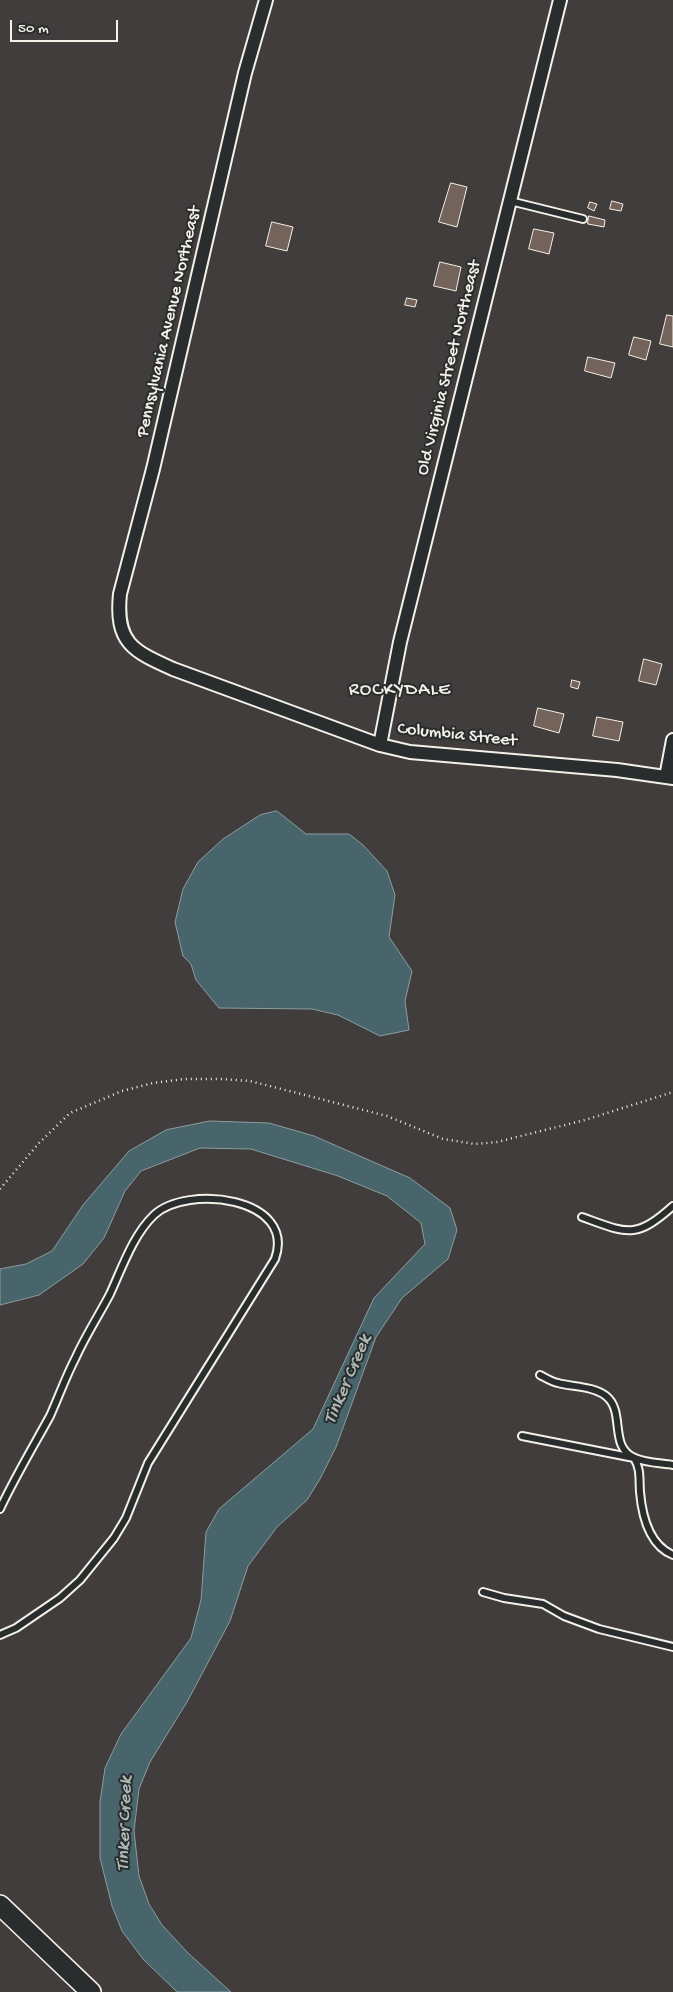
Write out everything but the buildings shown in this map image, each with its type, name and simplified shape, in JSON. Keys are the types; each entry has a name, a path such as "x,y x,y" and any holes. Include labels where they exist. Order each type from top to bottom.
{"main road":[{"path":"0,1905 91,1992"}],"street":[{"name":"Pennsylvania Avenue Northeast","path":"135,648 124,636 120,626 120,594 153,469 246,74 266,0"},
{"name":"Old Virginia Street Northeast","path":"380,745 400,642 560,0"},
{"name":"Columbia Street","path":"135,648 173,669 380,745 410,752 570,765 669,778"},
{"path":"669,778 673,740"}],"lane":[{"path":"510,201 583,219"},
{"path":"0,1509 49,1416 75,1359 124,1262 153,1217 173,1203 202,1200 230,1202 263,1213 269,1218 279,1238 275,1259 148,1463 126,1518 114,1538 80,1580 60,1598 16,1628 0,1636"},
{"path":"582,1217 622,1231 633,1231 642,1229 673,1206"},
{"path":"540,1376 555,1383 598,1391 613,1403 620,1442 640,1466 640,1493 645,1520 660,1546 673,1554"},
{"path":"522,1436 673,1465"},
{"path":"483,1592 504,1598 542,1604 564,1616 599,1629 673,1648"}],"path":[{"path":"0,1189 39,1143 70,1113 122,1091 153,1083 184,1079 222,1078 250,1081 387,1116 442,1139 475,1144 496,1142 585,1120 673,1092"}],"water":[{"path":"277,811 306,834 349,834 363,845 387,871 395,895 389,937 412,971 405,1001 409,1030 380,1036 338,1015 312,1009 219,1008 196,980 191,964 183,956 175,922 183,889 198,862 223,839 260,815"},
{"name":"Tinker Creek","path":"210,1121 269,1123 314,1136 410,1178 450,1208 457,1230 448,1259 402,1298 376,1337 336,1447 320,1479 307,1500 277,1527 248,1566 230,1621 187,1702 150,1762 139,1789 134,1831 139,1876 149,1904 162,1925 188,1953 231,1992 177,1992 143,1959 122,1931 112,1906 100,1858 100,1802 105,1768 121,1734 191,1638 201,1600 206,1532 219,1509 313,1429 374,1298 425,1244 421,1223 387,1196 338,1176 251,1149 200,1148 141,1171 125,1191 104,1238 83,1264 39,1295 0,1305 0,1269 26,1264 52,1251 83,1205 129,1151 166,1130"}],"district":[{"name":"ROCKYDALE","path":"400,691"}]}
